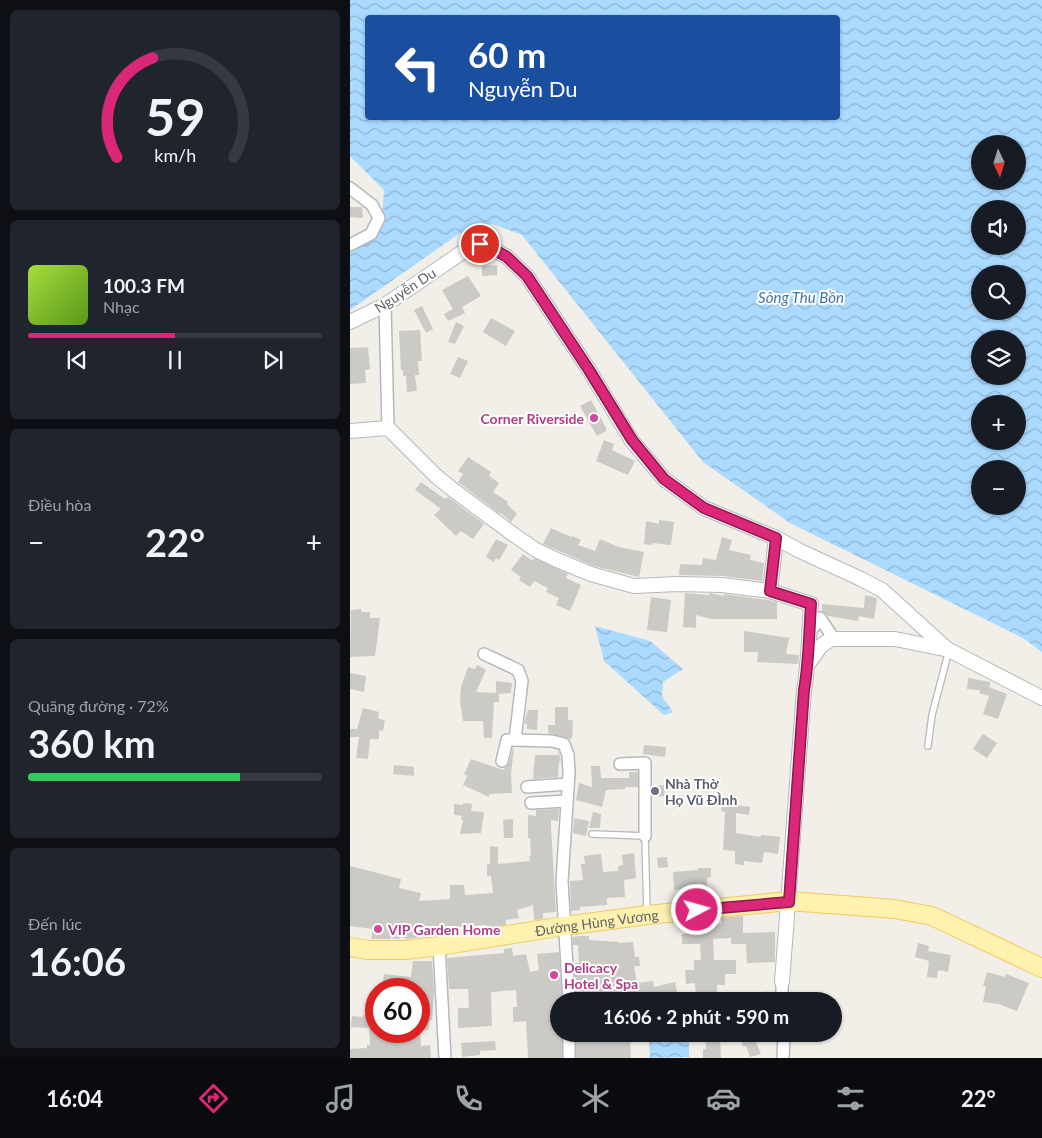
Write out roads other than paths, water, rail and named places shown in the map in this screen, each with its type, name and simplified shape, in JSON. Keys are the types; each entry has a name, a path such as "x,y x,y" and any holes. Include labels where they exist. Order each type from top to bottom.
{"main road":[{"name":"Đường Hùng Vương","path":"350,947 368,950 405,950 647,915 789,902 895,909 932,916 1042,968"}],"street":[{"path":"350,188 372,205 380,218 371,234 350,245"},
{"name":"Nguyễn Du","path":"350,322 385,305 461,253 480,244 488,246 507,257 527,276 589,370 632,440 664,479 704,508 776,538"},
{"path":"385,305 388,428 452,490 514,536 536,550 565,564 591,574 634,586 722,585 770,591 811,604 782,992"},
{"path":"350,432 388,428"},
{"path":"770,591 776,538 800,551 861,578 882,590 949,650 1042,698"},
{"path":"808,633 820,618 834,639"},
{"path":"808,664 821,646 831,639 896,639 949,650"},
{"path":"484,654 518,670 521,674 522,680 515,740"},
{"path":"502,761 507,740 552,741 564,744 568,755 562,882 568,992"},
{"path":"620,764 645,763 645,836"},
{"path":"527,787 568,784"},
{"path":"531,803 567,801"},
{"path":"439,946 445,1058"},
{"path":"569,1042 569,1058"},
{"path":"783,1058 784,1042"}],"lane":[{"path":"928,746 932,715 949,650"},
{"path":"592,834 645,836 647,915"}],"water":[{"name":"Sông Thu Bồn","path":"350,0 1042,0 1042,652 1023,638 790,523 703,462 522,235 492,224 460,233 350,310 350,251 373,239 382,220 384,190 350,156"},
{"path":"595,626 650,641 683,669 663,682 662,696 673,712 664,715 604,661"},
{"path":"649,1042 689,1042 689,1057 650,1058"}],"place":[{"name":"Corner Riverside","path":"594,418"},
{"name":"Nhà Thờ Họ Vũ ĐÌnh","path":"655,791"},
{"name":"VIP Garden Home","path":"378,929"},
{"name":"Delicacy Hotel & Spa","path":"554,975"}]}
